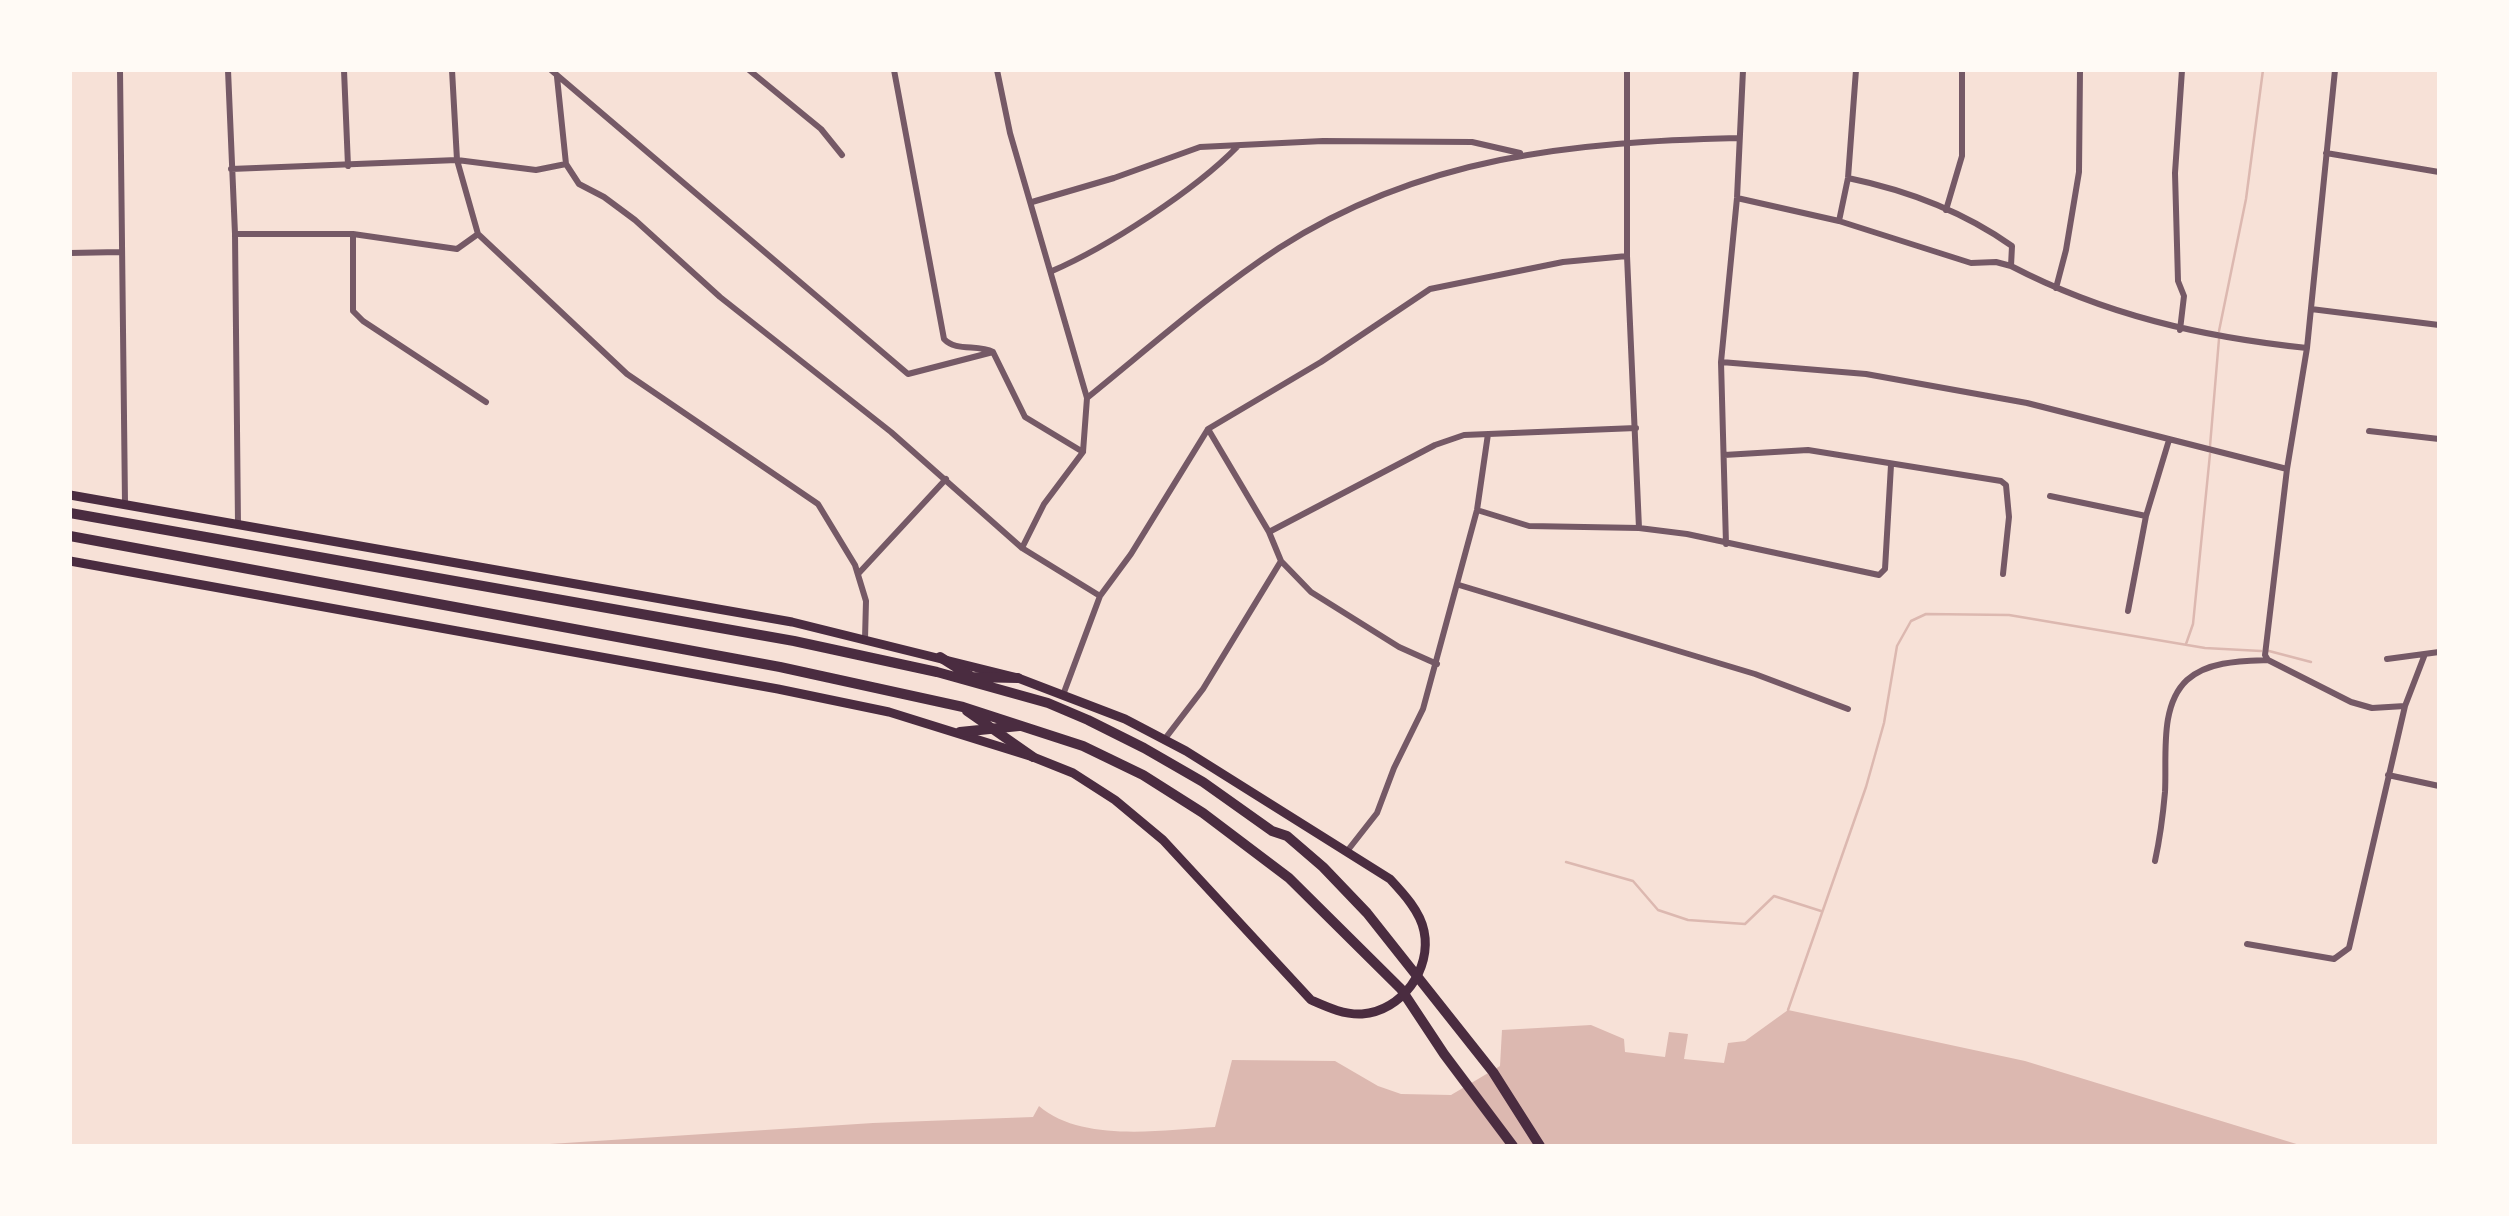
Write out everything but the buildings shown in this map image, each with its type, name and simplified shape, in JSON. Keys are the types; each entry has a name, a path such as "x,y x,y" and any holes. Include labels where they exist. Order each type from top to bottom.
{"highway":[{"path":"70,513 794,641 937,672 1048,703 1116,732 1203,782 1272,831 1287,836 1322,866 1366,913 1493,1072 1540,1146"},
{"path":"70,536 780,667 963,707 1046,732 1143,775 1204,813 1289,878 1401,989 1513,1146"},
{"path":"940,657 970,677 1008,692"},
{"path":"937,672 1018,678"},
{"path":"963,707 1033,757"},
{"path":"960,732 1018,726 1046,732"}],"main road":[{"path":"70,494 774,619 1018,678 1125,719 1164,740 1390,879 1406,896 1424,928 1420,972 1415,984 1374,1012 1334,1010 1311,1000 1163,840 1115,800 1074,773 960,732 889,712 685,670 70,562"}],"street":[{"path":"120,70 125,504"},
{"path":"228,70 235,234 238,525"},
{"path":"344,70 348,166"},
{"path":"452,70 457,160 478,234 627,374 818,504 858,574 866,601 865,639"},
{"path":"748,70 822,129 842,155"},
{"path":"894,70 944,339 952,346 992,352"},
{"path":"997,70 1010,133 1087,398 1082,452 1044,504 1022,548"},
{"path":"1627,70 1627,256 1639,528"},
{"path":"1726,544 1722,362 1737,198 1743,70"},
{"path":"1840,221 1848,178 1856,70"},
{"path":"1946,210 1962,156 1962,70"},
{"path":"2056,288 2080,172 2080,70"},
{"path":"2180,330 2184,296 2178,281 2175,173 2182,70"},
{"path":"2267,658 2288,469 2307,348 2335,70"},
{"path":"554,73 908,374 992,352"},
{"path":"554,73 566,164 579,184 636,220 720,297 891,432 1022,548 1100,596"},
{"path":"1087,398 1208,300 1295,239 1358,204 1401,186 1520,153 1626,141 1738,138"},
{"path":"1032,202 1114,178 1192,149 1323,140 1472,142 1520,153"},
{"path":"1052,271 1095,250 1214,170 1239,146"},
{"path":"2326,154 2439,172"},
{"path":"230,168 457,160 536,170 566,164"},
{"path":"1848,178 1884,185 1991,232 2012,246 2011,266"},
{"path":"1737,198 1840,221 1972,263 2011,266 2095,305 2180,330 2307,348"},
{"path":"235,234 353,234 458,250 478,234"},
{"path":"353,234 353,311 362,322 486,402"},
{"path":"70,253 120,252"},
{"path":"1063,695 1100,596 1131,554 1208,430 1321,362 1430,289 1563,262 1627,256"},
{"path":"2311,309 2439,325"},
{"path":"992,352 1024,418 1082,452"},
{"path":"1722,362 1866,374 2027,403 2288,469"},
{"path":"1269,532 1435,445 1464,435 1636,428"},
{"path":"1208,430 1269,532 1281,561 1312,592 1399,647 1438,664"},
{"path":"2369,431 2439,439"},
{"path":"1348,850 1377,813 1423,709 1477,510 1488,434"},
{"path":"2128,611 2146,516 2169,440"},
{"path":"1724,455 1808,450 2006,485 2009,517 2003,574"},
{"path":"1477,510 1529,526 1639,528 1883,573 1891,465"},
{"path":"858,574 946,480"},
{"path":"2050,496 2146,516"},
{"path":"1164,740 1203,689 1281,561"},
{"path":"1459,585 1755,674 1848,709"},
{"path":"2388,659 2439,652"},
{"path":"2247,944 2334,959 2349,948 2405,706 2425,654"},
{"path":"2155,861 2165,790 2169,718 2175,694 2190,678 2214,666 2267,658 2351,702 2372,708 2405,706"},
{"path":"2388,775 2439,786"}],"shaded area":[{"path":"1788,1010 2025,1061 2303,1146 519,1146 873,1123 1033,1117 1039,1106 1057,1118 1100,1130 1215,1127 1232,1060 1335,1061 1378,1086 1401,1094 1451,1095 1500,1066 1502,1030 1591,1025 1624,1039 1625,1052 1665,1057 1669,1032 1688,1034 1684,1059 1724,1063 1728,1043 1745,1041"}],"waterway":[{"path":"2219,331 2246,199 2263,70"},
{"path":"2210,446 2219,339"},
{"path":"2186,644 2193,624 2210,454"},
{"path":"1788,1010 1866,787 1884,723 1897,646 1911,621 1926,614 2009,615 2205,648 2261,651"},
{"path":"2269,651 2311,662"},
{"path":"1566,862 1633,881 1658,910 1688,920 1745,924 1774,896 1821,911"}]}
